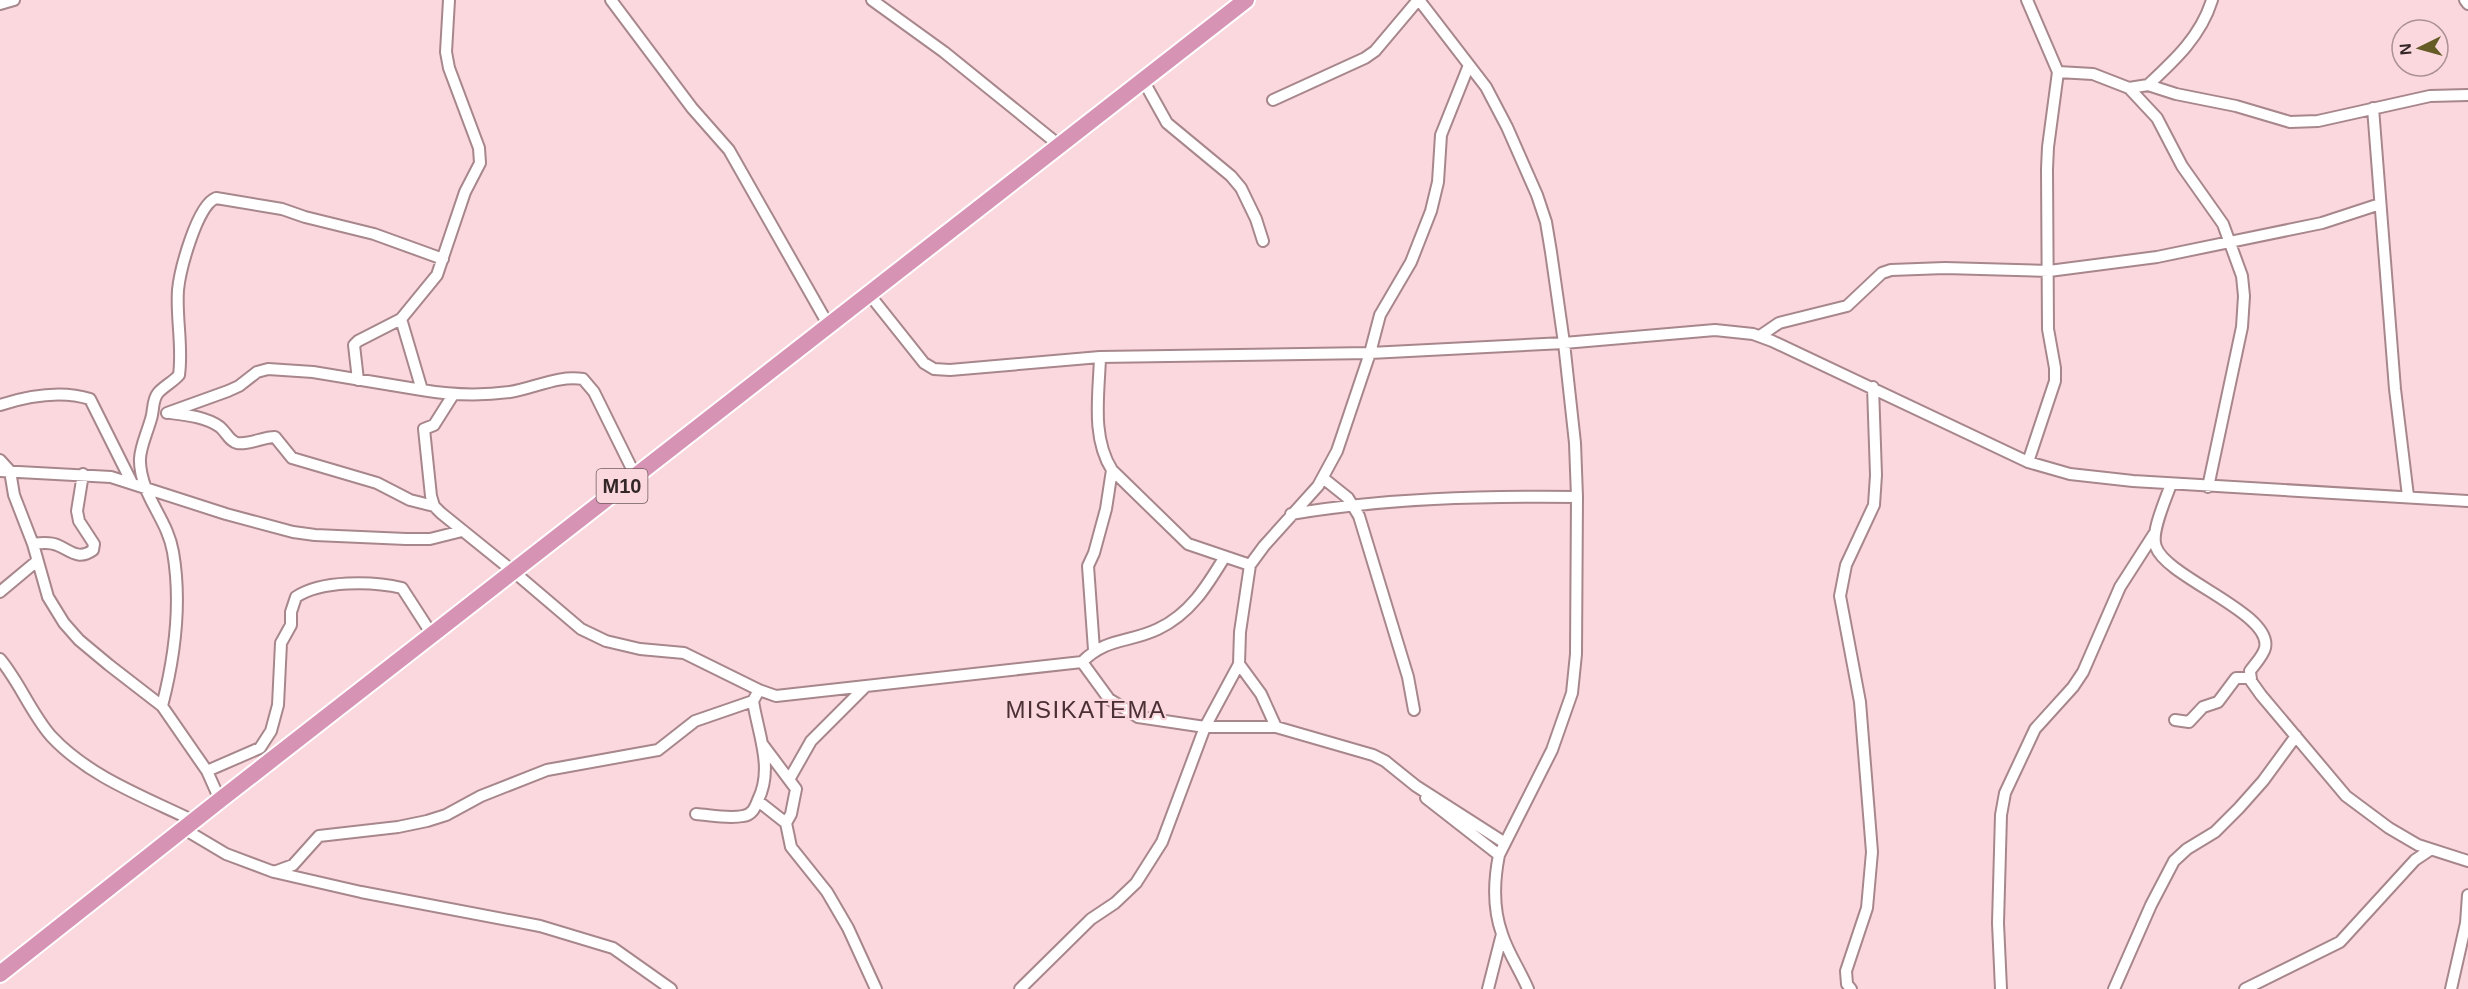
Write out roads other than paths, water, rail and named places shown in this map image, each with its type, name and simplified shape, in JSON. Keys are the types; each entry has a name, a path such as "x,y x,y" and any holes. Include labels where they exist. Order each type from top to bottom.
{"highway":[{"name":"M10","path":"0,974 635,475 1246,0"}],"street":[{"path":"0,4 14,0"},
{"path":"358,380 354,345 401,319 437,275 465,192 480,163 480,155 448,60 448,0"},
{"path":"611,0 692,108 723,141 828,326"},
{"path":"872,0 944,52 1059,145"},
{"path":"1273,100 1365,58 1375,51 1419,0 1485,87 1507,127 1537,195 1547,232 1564,343 1575,443 1576,654 1572,693 1552,750 1499,855 1495,874 1502,934 1528,989"},
{"path":"2027,0 2058,72 2048,147 2049,329 2055,381 2028,462"},
{"path":"2148,85 2182,54 2202,25 2212,0"},
{"path":"2465,0 2468,4"},
{"path":"1020,989 1091,919 1115,903 1136,883 1149,865 1175,810 1205,727 1239,664 1240,632 1250,566 1323,478 1337,451 1370,353 1380,315 1411,262 1431,211 1438,182 1441,135 1469,65"},
{"path":"2058,72 2093,74 2129,88 2157,118 2182,166 2211,204 2231,242 2242,276 2244,296 2242,327 2208,487"},
{"path":"1143,80 1167,123 1231,176 1241,188 1256,219 1263,241"},
{"path":"2129,88 2148,85 2176,94 2236,106 2290,122 2318,121 2430,96 2468,95"},
{"path":"2373,108 2395,389 2408,496"},
{"path":"162,706 174,647 177,607 176,571 167,529 146,489 139,457 157,394 179,375 178,289 198,218 211,200 228,198 282,208 305,217 374,234 443,259"},
{"path":"1760,336 1779,323 1846,306 1887,270 1945,268 2049,271 2157,257 2322,223 2380,204"},
{"path":"869,294 917,357 934,369 950,370 1100,357 1370,353 1564,343 1665,333 1735,331 1760,336 2049,470 2082,477 2208,487 2468,501"},
{"path":"401,319 422,390"},
{"path":"1100,357 1098,420 1100,443 1104,458 1112,470 1188,544 1250,566"},
{"path":"166,413 228,391 239,386 257,372 268,369 313,372 453,395 511,392 550,381 584,378 594,392 635,475"},
{"path":"1851,989 1847,984 1846,971 1867,908 1872,852 1860,702 1840,596 1846,565 1874,505 1876,475 1873,387"},
{"path":"0,405 27,396 73,394 90,399 131,481"},
{"path":"434,506 424,429 434,425 453,395"},
{"path":"153,412 186,415 213,423 222,429 230,440 239,443 275,437 292,458 377,483 410,500 434,506 573,623 596,637 640,649 684,653 759,690 783,697 910,680 1082,662 1094,650 1160,629 1176,618 1202,595 1224,558"},
{"path":"0,460 33,544 48,597 64,623 79,640 109,666 162,706 207,771 220,800"},
{"path":"1094,650 1088,566 1094,553 1106,509 1112,470"},
{"path":"5,471 83,474 131,481 146,489 278,528 315,535 430,539 462,531"},
{"path":"33,544 56,544 74,555 93,550 94,544 79,521 77,511 83,474"},
{"path":"1323,478 1344,494 1353,505 1363,528 1408,677 1414,710"},
{"path":"2171,484 2156,531 2155,546 2167,561 2235,608 2260,629 2265,639 2265,648 2250,671 2251,678 2261,695 2346,796 2389,828 2430,850 2468,861"},
{"path":"1291,514 1353,505 1457,497 1577,497"},
{"path":"2001,989 1998,923 2001,815 2005,793 2035,729 2073,687 2083,672 2120,587 2156,531"},
{"path":"0,592 37,561"},
{"path":"207,771 260,748 271,730 278,705 281,643 291,625 291,612 296,597 304,592 340,584 402,588 433,636"},
{"path":"0,659 12,673 50,735 69,754 87,768 189,825 226,854 274,872 373,894 540,926 613,948 671,989"},
{"path":"1082,662 1109,699 1138,717 1205,727 1276,727 1373,755 1400,771 1432,805 1499,855"},
{"path":"1239,664 1261,694 1276,727"},
{"path":"2175,720 2188,722 2203,707 2218,702 2236,678 2251,678"},
{"path":"790,778 811,741 865,687"},
{"path":"274,872 293,865 319,836 398,827 427,821 546,770 658,750 695,721 753,700 759,690"},
{"path":"696,814 743,816 750,814 758,801 766,776 763,745 753,700"},
{"path":"2114,989 2146,915 2174,861 2187,849 2215,832 2239,808 2264,781 2296,736"},
{"path":"763,745 790,778 796,793 786,823 791,846 827,892 848,928 876,989"},
{"path":"1416,786 1505,843"},
{"path":"758,801 786,823"},
{"path":"2245,989 2340,942 2415,860 2430,850"},
{"path":"2451,989 2463,940 2468,895"},
{"path":"1488,989 1502,934"}],"district":[{"name":"MISIKATEMA","path":"1086,709"}]}
